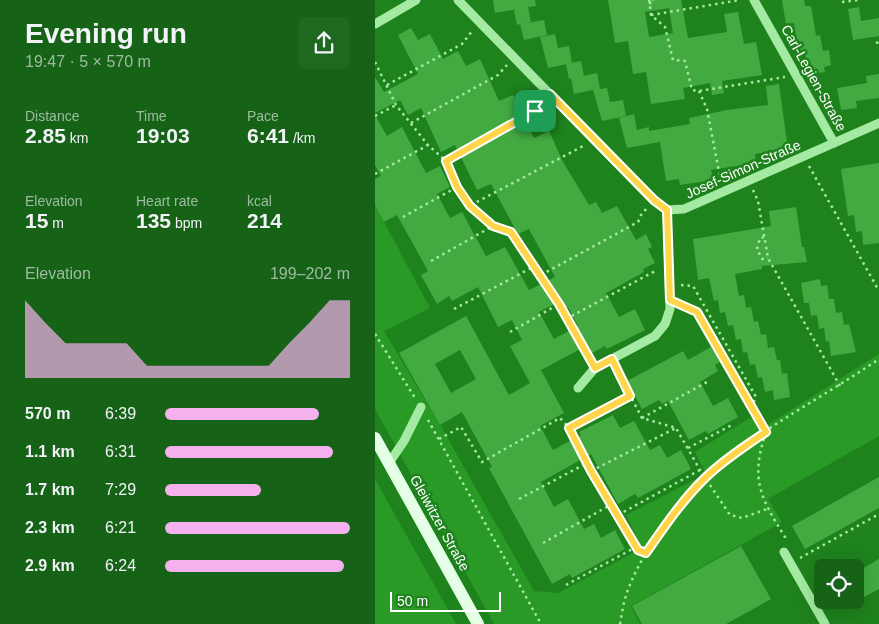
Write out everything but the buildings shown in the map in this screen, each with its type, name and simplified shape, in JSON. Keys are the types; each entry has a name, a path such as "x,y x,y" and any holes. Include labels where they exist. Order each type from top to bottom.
{"main road":[{"name":"Gleiwitzer Straße","path":"375,438 478,624"}],"street":[{"path":"375,24 416,0"},
{"path":"458,0 654,200 667,210 670,309 665,324 655,336 595,368 578,388"},
{"name":"Carl-Legien-Straße","path":"754,0 834,143"},
{"name":"Josef-Simon-Straße","path":"667,210 684,209 723,193 879,123"},
{"path":"389,463 404,441 421,408"},
{"path":"783,552 825,624"}],"path":[{"path":"653,0 653,2 649,2 651,16 665,27 673,60 685,61 692,90 699,91 796,75"},
{"path":"651,16 740,0"},
{"path":"842,2 858,0"},
{"path":"387,85 462,44 479,22"},
{"path":"411,124 498,75 514,57"},
{"path":"375,62 396,105 428,144 446,161 457,187 470,206 493,226 511,232 559,304 595,368"},
{"path":"699,91 707,110 723,193"},
{"path":"446,161 535,111 550,94"},
{"path":"375,116 396,105"},
{"path":"470,206 595,140"},
{"path":"375,174 428,144"},
{"path":"804,157 879,291"},
{"path":"749,181 759,201 768,258 840,386"},
{"path":"403,217 457,187"},
{"path":"541,275 638,222 641,215 654,200"},
{"path":"431,261 493,226"},
{"path":"765,237 760,238 757,249 762,259 768,258"},
{"path":"566,319 669,264"},
{"path":"454,309 535,266"},
{"path":"669,284 693,286 757,397 751,408"},
{"path":"670,300 697,312 766,432"},
{"path":"509,332 559,304"},
{"path":"375,334 439,439 541,624"},
{"path":"612,359 642,418 676,428 700,470 730,515 742,518 767,509"},
{"path":"619,624 628,588 646,553 666,524 705,477 733,454 879,359"},
{"path":"642,418 707,382"},
{"path":"569,428 630,396"},
{"path":"439,439 461,427 482,462 560,418 569,428 591,471 636,548 646,553"},
{"path":"688,448 732,425"},
{"path":"591,471 676,428"},
{"path":"766,432 757,456 758,484 767,509 785,537 783,552"},
{"path":"519,499 587,463"},
{"path":"618,515 700,470"},
{"path":"543,543 612,504"},
{"path":"790,563 879,514"},
{"path":"566,585 636,548"}],"green space":[{"path":"375,205 430,308 384,331 534,591 558,593 642,548 626,515 706,474 695,452 758,413 766,426 879,354 879,436 768,499 782,522 631,606 640,624 494,624 375,409"},
{"path":"375,479 456,624 375,624"}],"route":[{"path":"550,94 654,200 667,210 670,300 697,312 766,432 733,454 705,477 666,524 646,553 638,550 591,471 569,428 630,396 612,359 595,368 559,304 511,232 493,226 470,206 457,187 446,161 535,111 550,94"}]}
